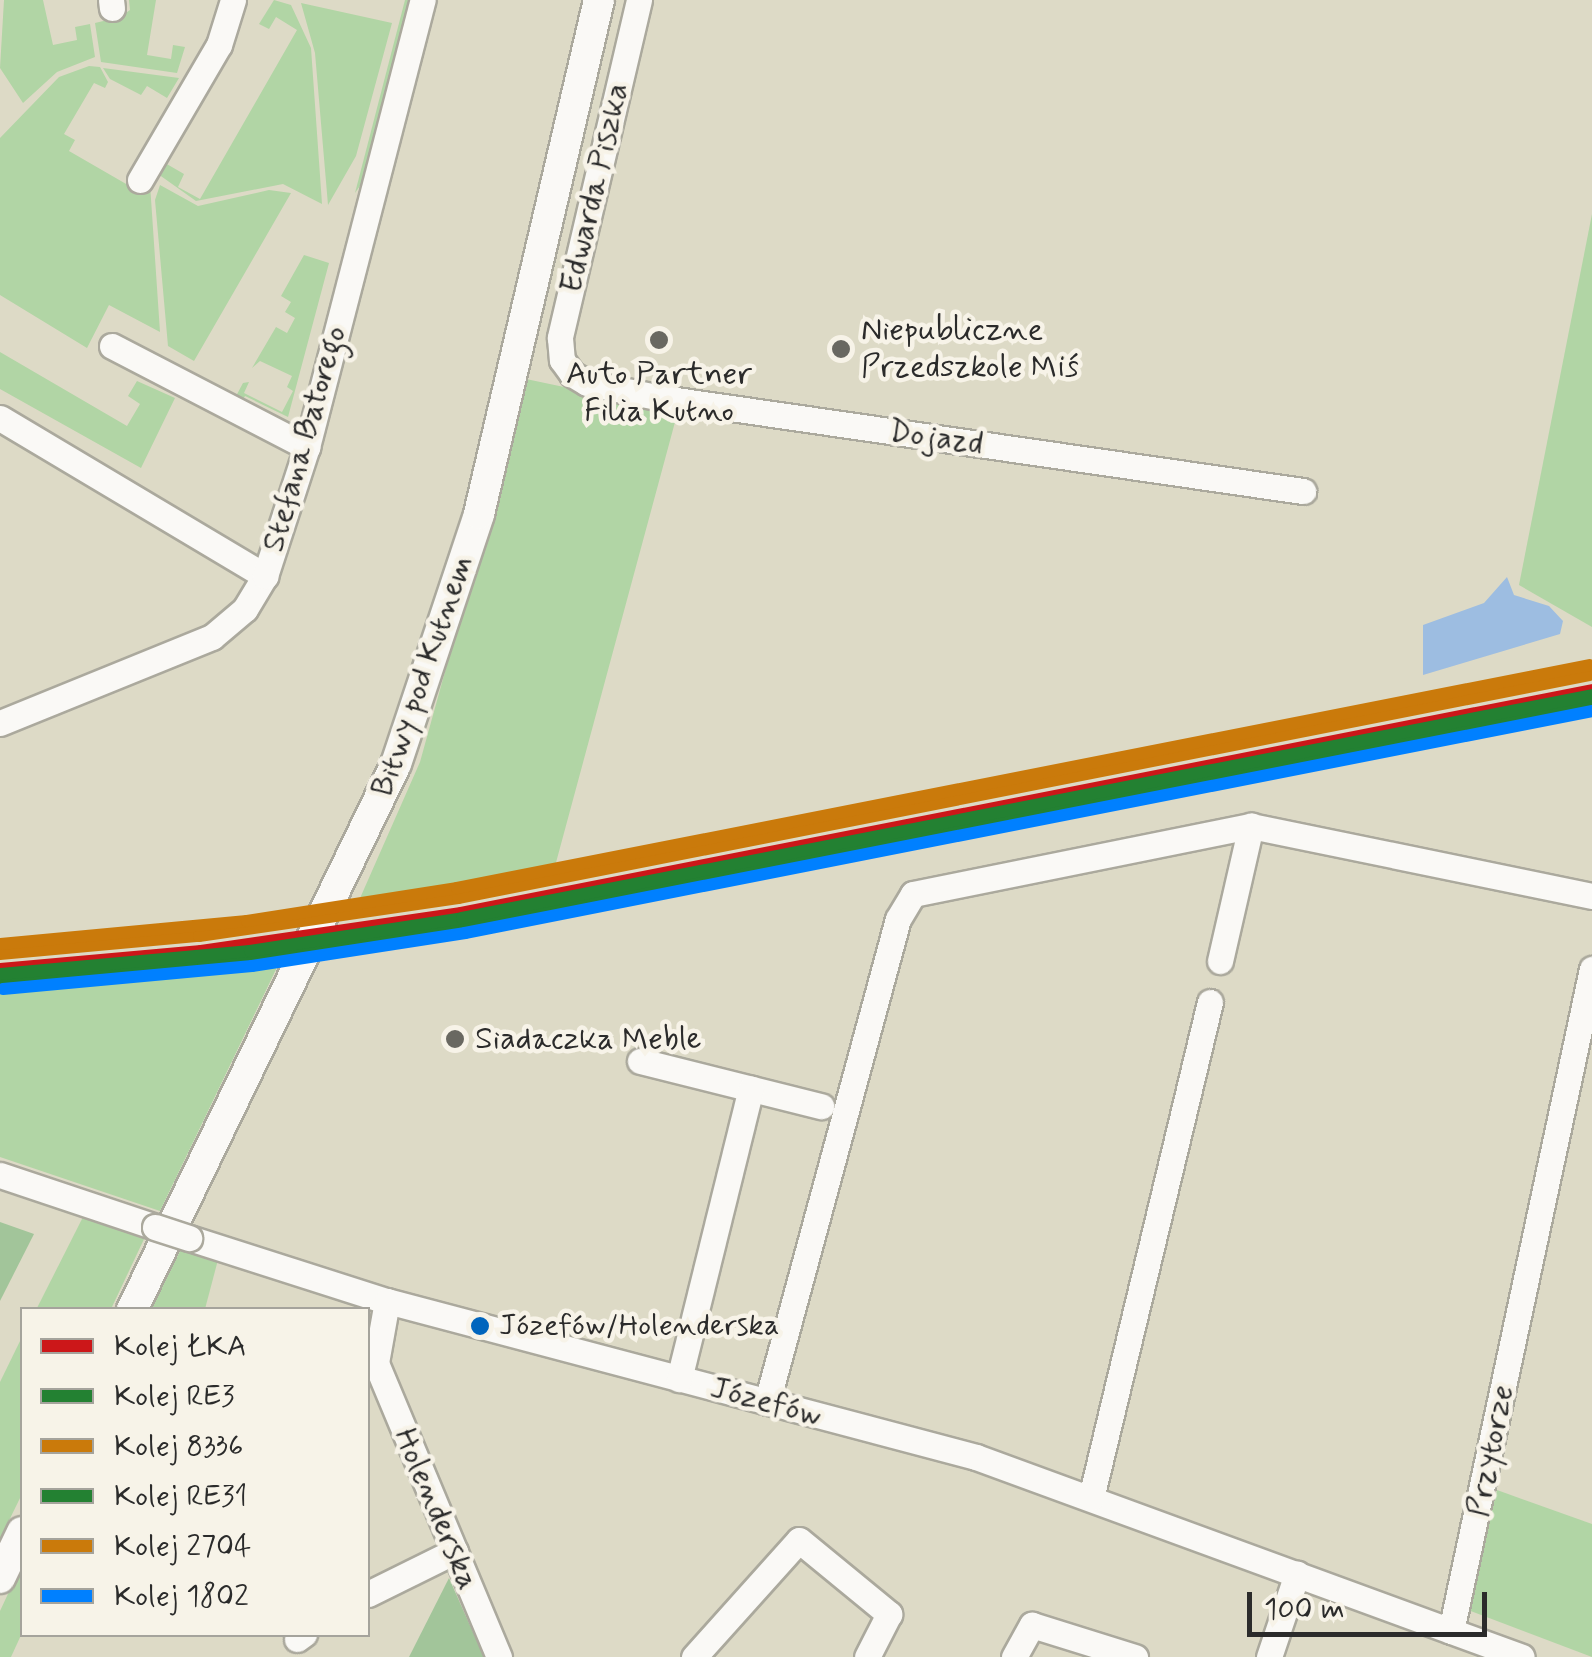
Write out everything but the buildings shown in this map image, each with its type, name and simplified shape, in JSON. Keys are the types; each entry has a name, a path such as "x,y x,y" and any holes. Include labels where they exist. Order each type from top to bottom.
{"main road":[{"name":"Bitwy pod Kutnem","path":"133,1307 396,764 479,514 599,0"},
{"path":"0,1578 20,1536"}],"street":[{"path":"140,180 219,45 233,0"},
{"name":"Stefana Batorego","path":"0,723 212,636 245,610 265,576 307,447 423,0"},
{"name":"Edwarda Piszka","path":"572,374 562,360 560,338 639,0"},
{"path":"112,346 307,447"},
{"name":"Dojazd","path":"572,374 586,383 662,398 1303,491"},
{"path":"0,418 265,576"},
{"path":"767,1402 898,919 912,894 1251,826 1592,896"},
{"path":"1220,961 1251,826"},
{"name":"Przytorze","path":"1451,1632 1592,968"},
{"path":"1091,1498 1210,1002"},
{"path":"640,1061 821,1106"},
{"path":"679,1379 751,1090"},
{"name":"Józefów","path":"0,1175 387,1301 976,1458 1522,1657"},
{"name":"Holenderska","path":"387,1301 376,1363 500,1657"},
{"path":"694,1657 799,1540 890,1614 867,1657"},
{"path":"370,1593 454,1550"},
{"path":"1269,1657 1297,1574"},
{"path":"1014,1657 1032,1624 1135,1657"}],"green space":[{"path":"4,0 43,0 53,45 77,40 75,27 90,24 95,57 57,72 23,103 0,68"},
{"path":"129,0 156,0 147,55 171,59 173,45 185,47 177,73 101,62 95,23 120,17 130,10"},
{"path":"274,0 291,5 311,48 322,204 283,184 196,201 158,174 165,163 184,174 178,187 200,199 297,30 276,17 269,29 259,24"},
{"path":"405,0 414,0 369,173 355,193"},
{"path":"301,3 392,23 356,156 328,205 315,53"},
{"path":"89,66 100,67 108,82 105,88 94,83 64,134 75,140 69,151 140,192 150,184 160,332 109,305 87,348 0,295 0,138 59,77"},
{"path":"103,68 179,78 167,98 147,86 141,95 110,79"},
{"path":"160,185 198,206 269,190 291,193 194,361 168,346 155,200"},
{"path":"1592,214 1592,627 1519,585"},
{"path":"304,255 329,263 288,417 245,396 239,407 235,398 243,383 249,382 244,393 282,412 293,391 287,387 292,376 260,361 252,368 276,327 287,333 295,318 285,312 291,302 281,296"},
{"path":"0,352 127,426 140,404 128,396 137,381 175,398 141,468 0,389"},
{"path":"526,379 678,411 554,870 357,905 420,762"},
{"path":"281,959 160,1211 0,1157 0,984"},
{"path":"84,1215 145,1237 112,1307 38,1307"},
{"path":"0,1222 34,1234 0,1301"},
{"path":"183,1245 219,1256 206,1307 152,1307"},
{"path":"20,1341 20,1498 0,1539 0,1382"},
{"path":"1497,1490 1592,1524 1592,1657 1468,1610"},
{"path":"20,1568 20,1637 11,1657 0,1657 0,1611"},
{"path":"449,1578 484,1657 409,1657"}],"water":[{"path":"1507,577 1514,595 1549,606 1563,621 1560,634 1423,675 1423,625 1484,603"}],"rail line":[{"name":"2704","path":"0,944 247,921 457,888 1589,665"},
{"name":"8336","path":"0,954 199,936 458,898 1589,675"},
{"name":"ŁKA","path":"0,969 201,951 461,913 1592,690"},
{"name":"RE31","path":"1,974 250,951 462,918 1592,695"},
{"name":"RE3","path":"1,984 203,966 464,928 1592,705"},
{"name":"1802","path":"3,989 252,966 465,933 1592,711"}],"place":[{"name":"Auto Partner Filia Kutno","path":"659,340"},
{"name":"Niepubliczne Przedszkole Miś","path":"841,349"},
{"name":"Siadaczka Meble","path":"455,1039"},
{"name":"Józefów/Holenderska","path":"480,1326"}]}
